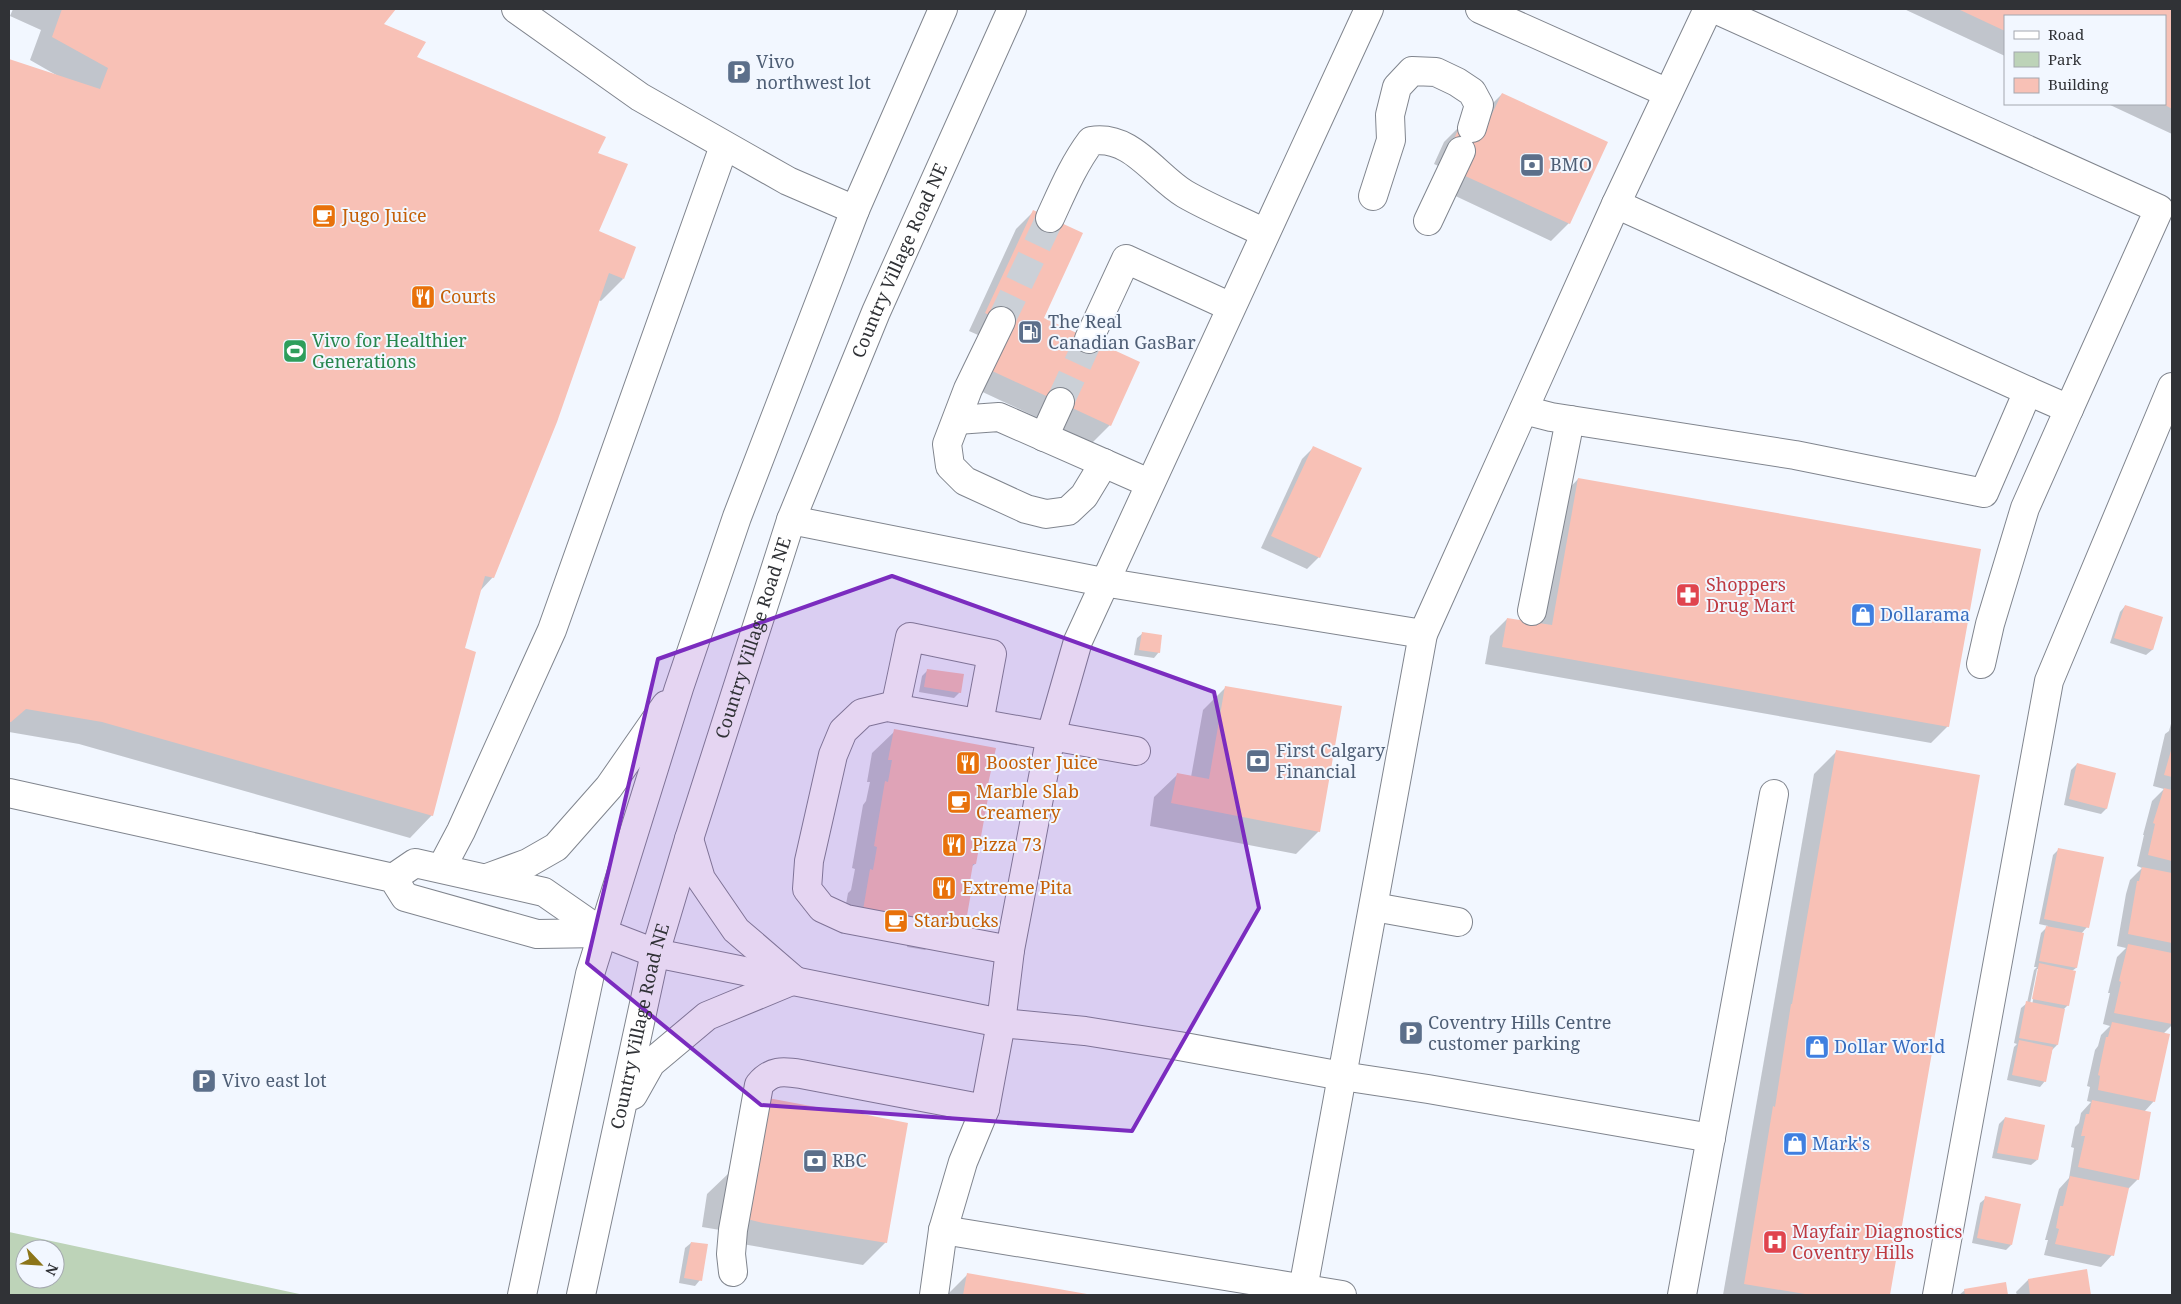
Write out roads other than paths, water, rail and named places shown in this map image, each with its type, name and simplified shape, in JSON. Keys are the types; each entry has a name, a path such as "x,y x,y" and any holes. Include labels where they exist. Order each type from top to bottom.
{"street":[{"path":"516,9 640,97 788,181 855,210"},
{"path":"522,1295 590,974 679,688 737,518 855,210 943,9"},
{"path":"934,1295 942,1230 963,1162 985,1109 1002,1022 1010,950 1051,736 1078,641 1103,582 1369,9"},
{"path":"1480,9 1668,93"},
{"path":"1303,1289 1424,634 1616,204 1708,9"},
{"path":"1715,9 2159,209 2025,508 1990,624 1981,664"},
{"name":"Country Village Road NE","path":"580,1295 655,953 791,520 876,312 1013,11"},
{"path":"1374,196 1391,140 1390,115 1397,87 1412,71 1436,72 1472,92 1479,105 1466,140 1428,221"},
{"path":"1050,218 1070,173 1084,150 1091,141 1103,139 1117,144 1144,160 1182,192 1209,208 1265,233"},
{"path":"442,868 461,831 552,630 724,146"},
{"path":"1616,204 2069,409"},
{"path":"1089,339 1126,259 1231,307"},
{"path":"1001,320 968,389 947,444 950,466 965,481 1026,509 1046,514 1068,511 1084,496 1104,463"},
{"path":"1984,493 2028,391"},
{"path":"1937,1295 2049,681 2171,392"},
{"path":"1044,437 1060,402"},
{"path":"1524,410 1570,420 1795,455 1984,493 2025,508"},
{"path":"957,420 999,417 1149,483"},
{"path":"1532,611 1570,420"},
{"path":"791,520 1103,582 1424,634"},
{"path":"895,708 910,637 992,654 979,723"},
{"path":"487,878 528,863 556,847 610,787 679,688"},
{"path":"1010,950 846,919 822,908 807,889 809,861 833,755 843,732 862,712 887,707 1136,751"},
{"path":"9,793 393,878 405,897 537,934 603,933"},
{"path":"1682,1295 1774,794"},
{"path":"690,839 702,879 736,930 794,980"},
{"path":"393,878 415,863 487,878 544,892 603,933 655,953 1002,1022 1084,1031 1711,1138"},
{"path":"1374,906 1458,922"},
{"path":"619,1118 651,1063 707,1016 794,980"},
{"path":"732,1272 733,1230 759,1085 766,1077 780,1071 801,1074 985,1109"},
{"path":"942,1230 1342,1295"}],"tunnel":[{"path":"1001,321 1050,218"},
{"path":"1060,402 1089,339"}],"place":[{"name":"Vivo northwest lot","path":"739,72"},
{"name":"BMO","path":"1532,165"},
{"name":"Jugo Juice","path":"324,216"},
{"name":"Courts","path":"423,297"},
{"name":"The Real Canadian GasBar","path":"1030,332"},
{"name":"Vivo for Healthier Generations","path":"295,351"},
{"name":"Shoppers Drug Mart","path":"1688,595"},
{"name":"Dollarama","path":"1863,615"},
{"name":"First Calgary Financial","path":"1258,761"},
{"name":"Booster Juice","path":"968,763"},
{"name":"Marble Slab Creamery","path":"959,802"},
{"name":"Pizza 73","path":"954,845"},
{"name":"Extreme Pita","path":"944,888"},
{"name":"Starbucks","path":"896,921"},
{"name":"Coventry Hills Centre customer parking","path":"1411,1033"},
{"name":"Dollar World","path":"1817,1047"},
{"name":"Vivo east lot","path":"204,1081"},
{"name":"Mark's","path":"1795,1144"},
{"name":"RBC","path":"815,1161"},
{"name":"Mayfair Diagnostics Coventry Hills","path":"1775,1242"}]}
